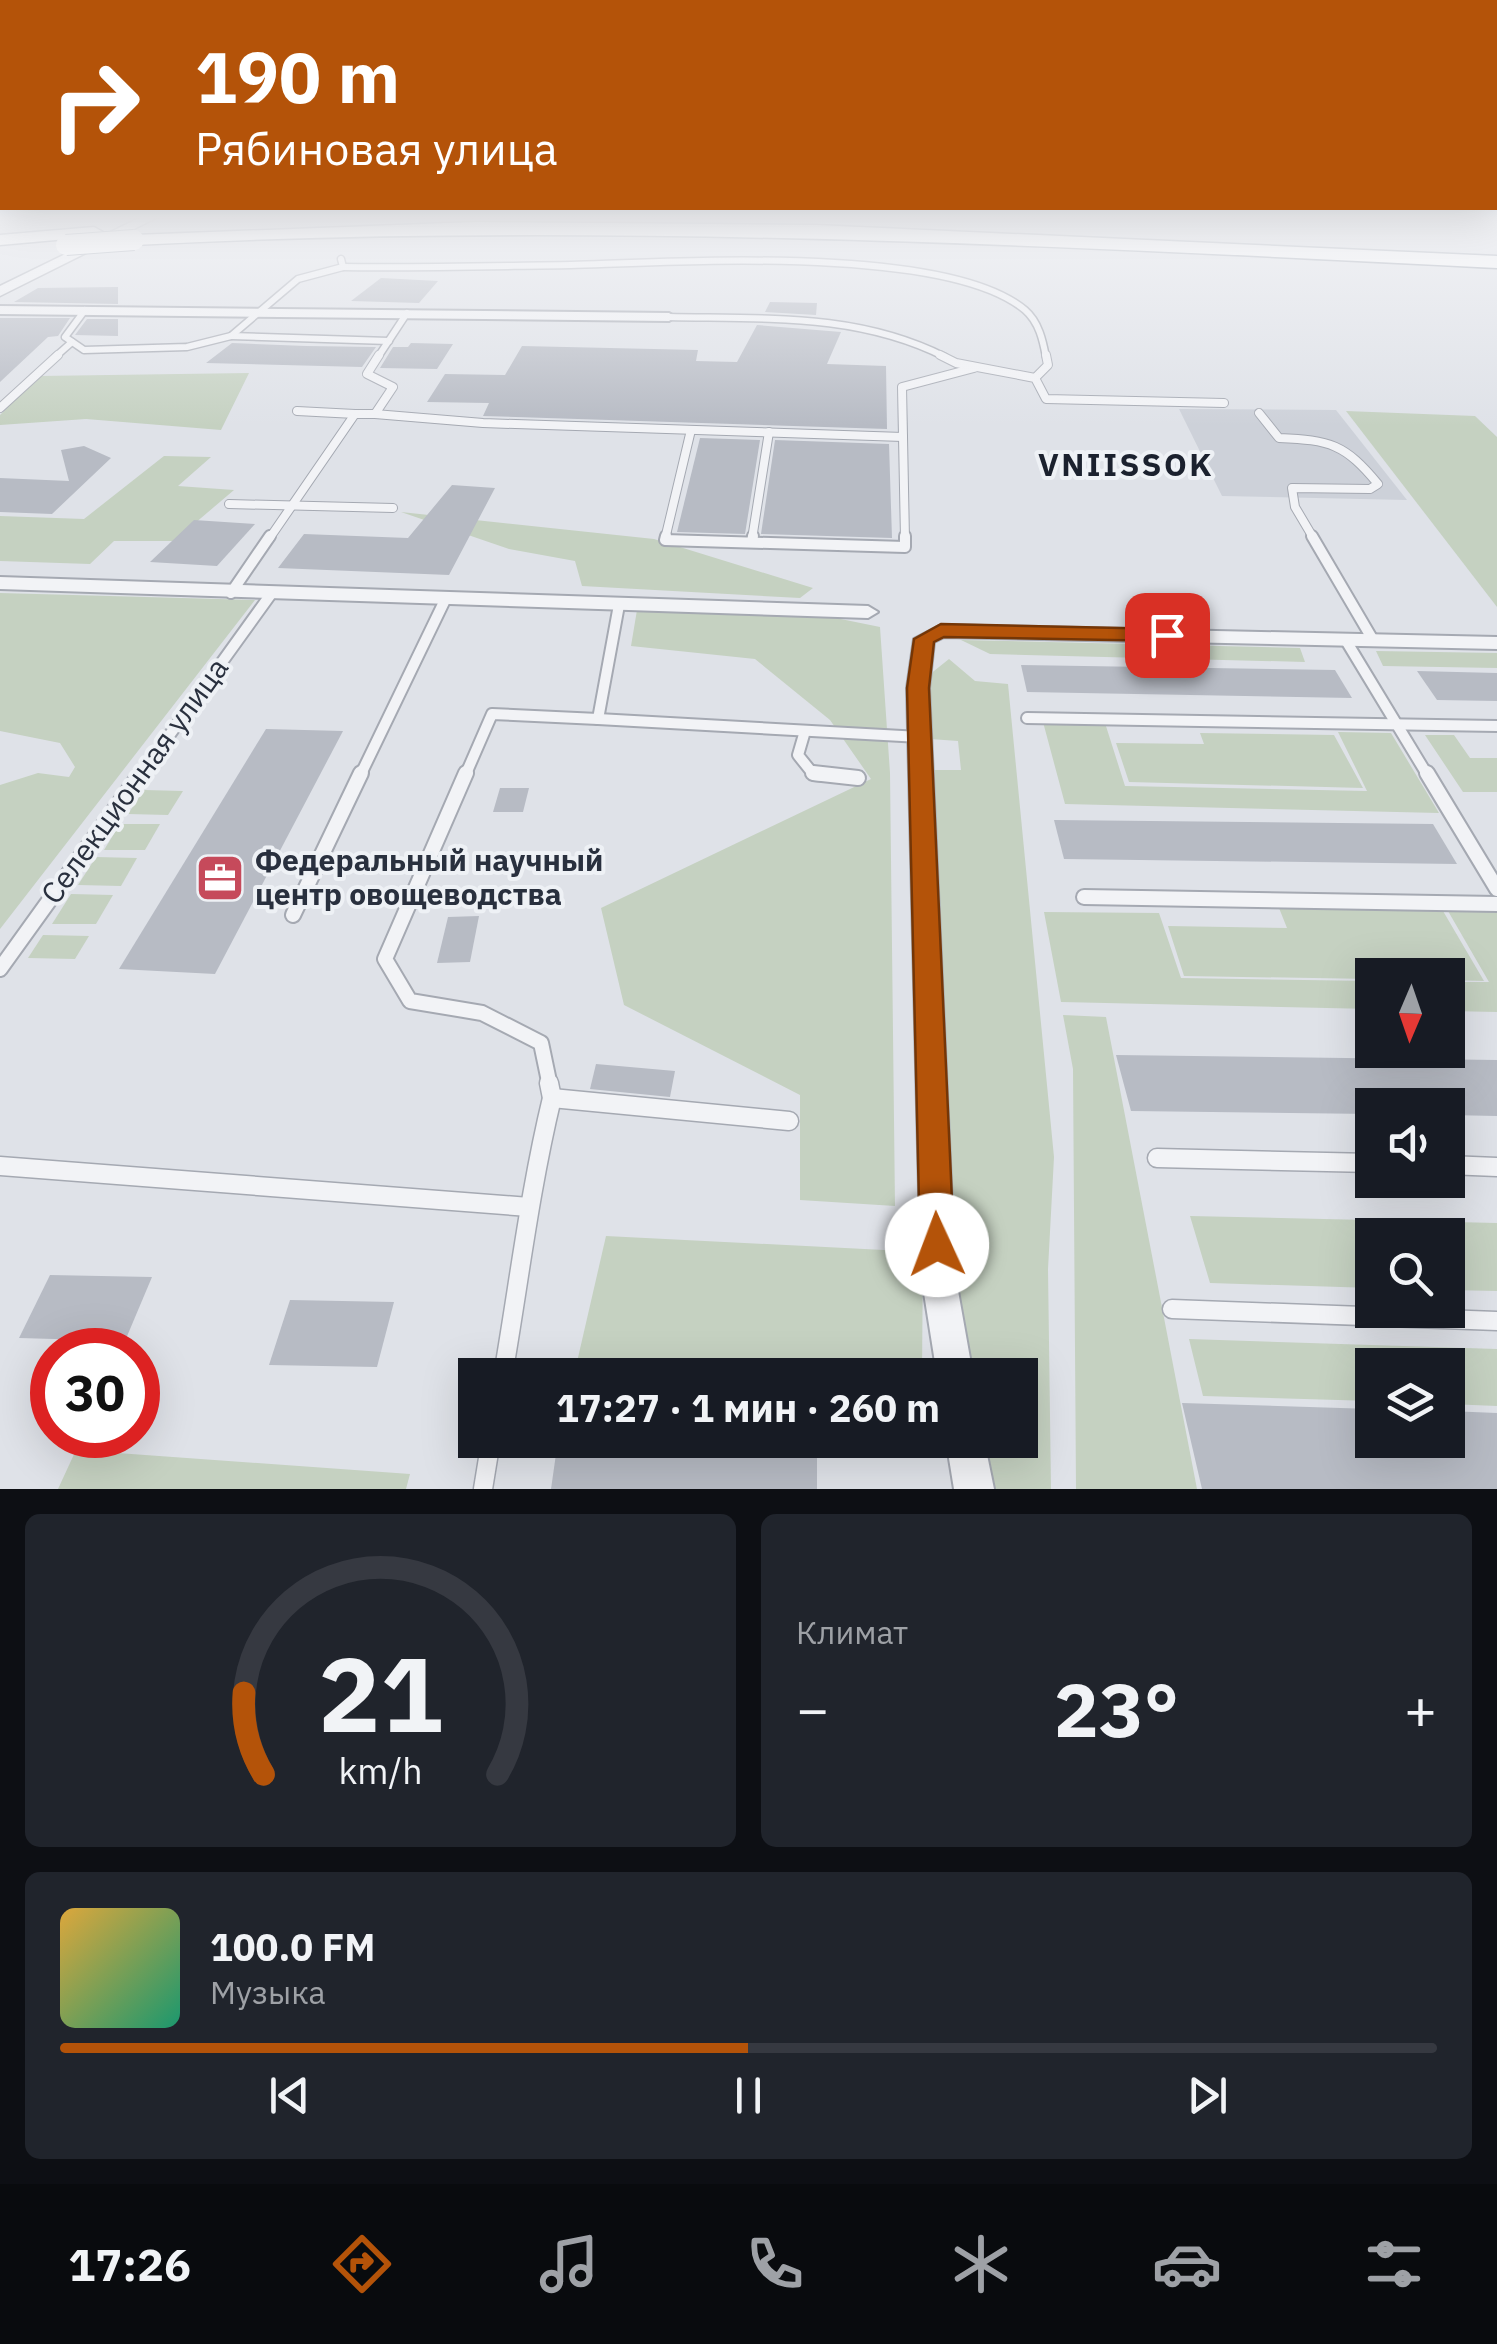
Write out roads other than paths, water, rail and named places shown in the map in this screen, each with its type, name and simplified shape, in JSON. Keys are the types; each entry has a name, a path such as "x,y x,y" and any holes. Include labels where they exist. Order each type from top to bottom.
{"street":[{"path":"0,310 669,317"},
{"path":"0,582 230,593 868,612"},
{"path":"952,1358 938,1274 918,688 924,639 929,634 1497,643"},
{"path":"969,1458 974,1489"}],"lane":[{"path":"231,336 289,286"},
{"path":"970,286 1022,306 1038,326 1048,365 1035,378"},
{"path":"85,310 65,337 84,350 187,347 231,336 389,341"},
{"path":"375,414 393,387 367,374 407,313"},
{"path":"669,317 830,320 909,338 974,368 1035,378"},
{"path":"0,408 72,342"},
{"path":"690,430 665,540 905,547 902,387 974,368"},
{"path":"1035,378 1046,399 1224,403"},
{"path":"297,411 903,437"},
{"path":"1258,413 1278,438 1321,439 1348,446 1378,484 1370,489 1292,488 1295,507 1373,640"},
{"path":"230,593 355,414"},
{"path":"752,542 769,432"},
{"path":"229,504 393,508"},
{"name":"Селекционная улица","path":"0,969 271,594"},
{"path":"293,915 444,600"},
{"path":"598,720 619,605"},
{"path":"1345,639 1497,889"},
{"path":"506,1358 529,1207 552,1098 541,1043 482,1012 410,1000 386,959 492,714 920,737"},
{"path":"1027,718 1497,726"},
{"path":"804,731 798,755 814,775 858,778"},
{"path":"1084,896 1497,904"},
{"path":"552,1098 789,1121"},
{"path":"1157,1158 1355,1164"},
{"path":"1465,1165 1497,1166"},
{"path":"0,1166 529,1207"},
{"path":"1172,1309 1497,1320"},
{"path":"483,1489 489,1458"}],"place":[{"name":"Федеральный научный центр овощеводства","path":"220,878"}],"district":[{"name":"VNIISSOK","path":"1126,465"}]}
